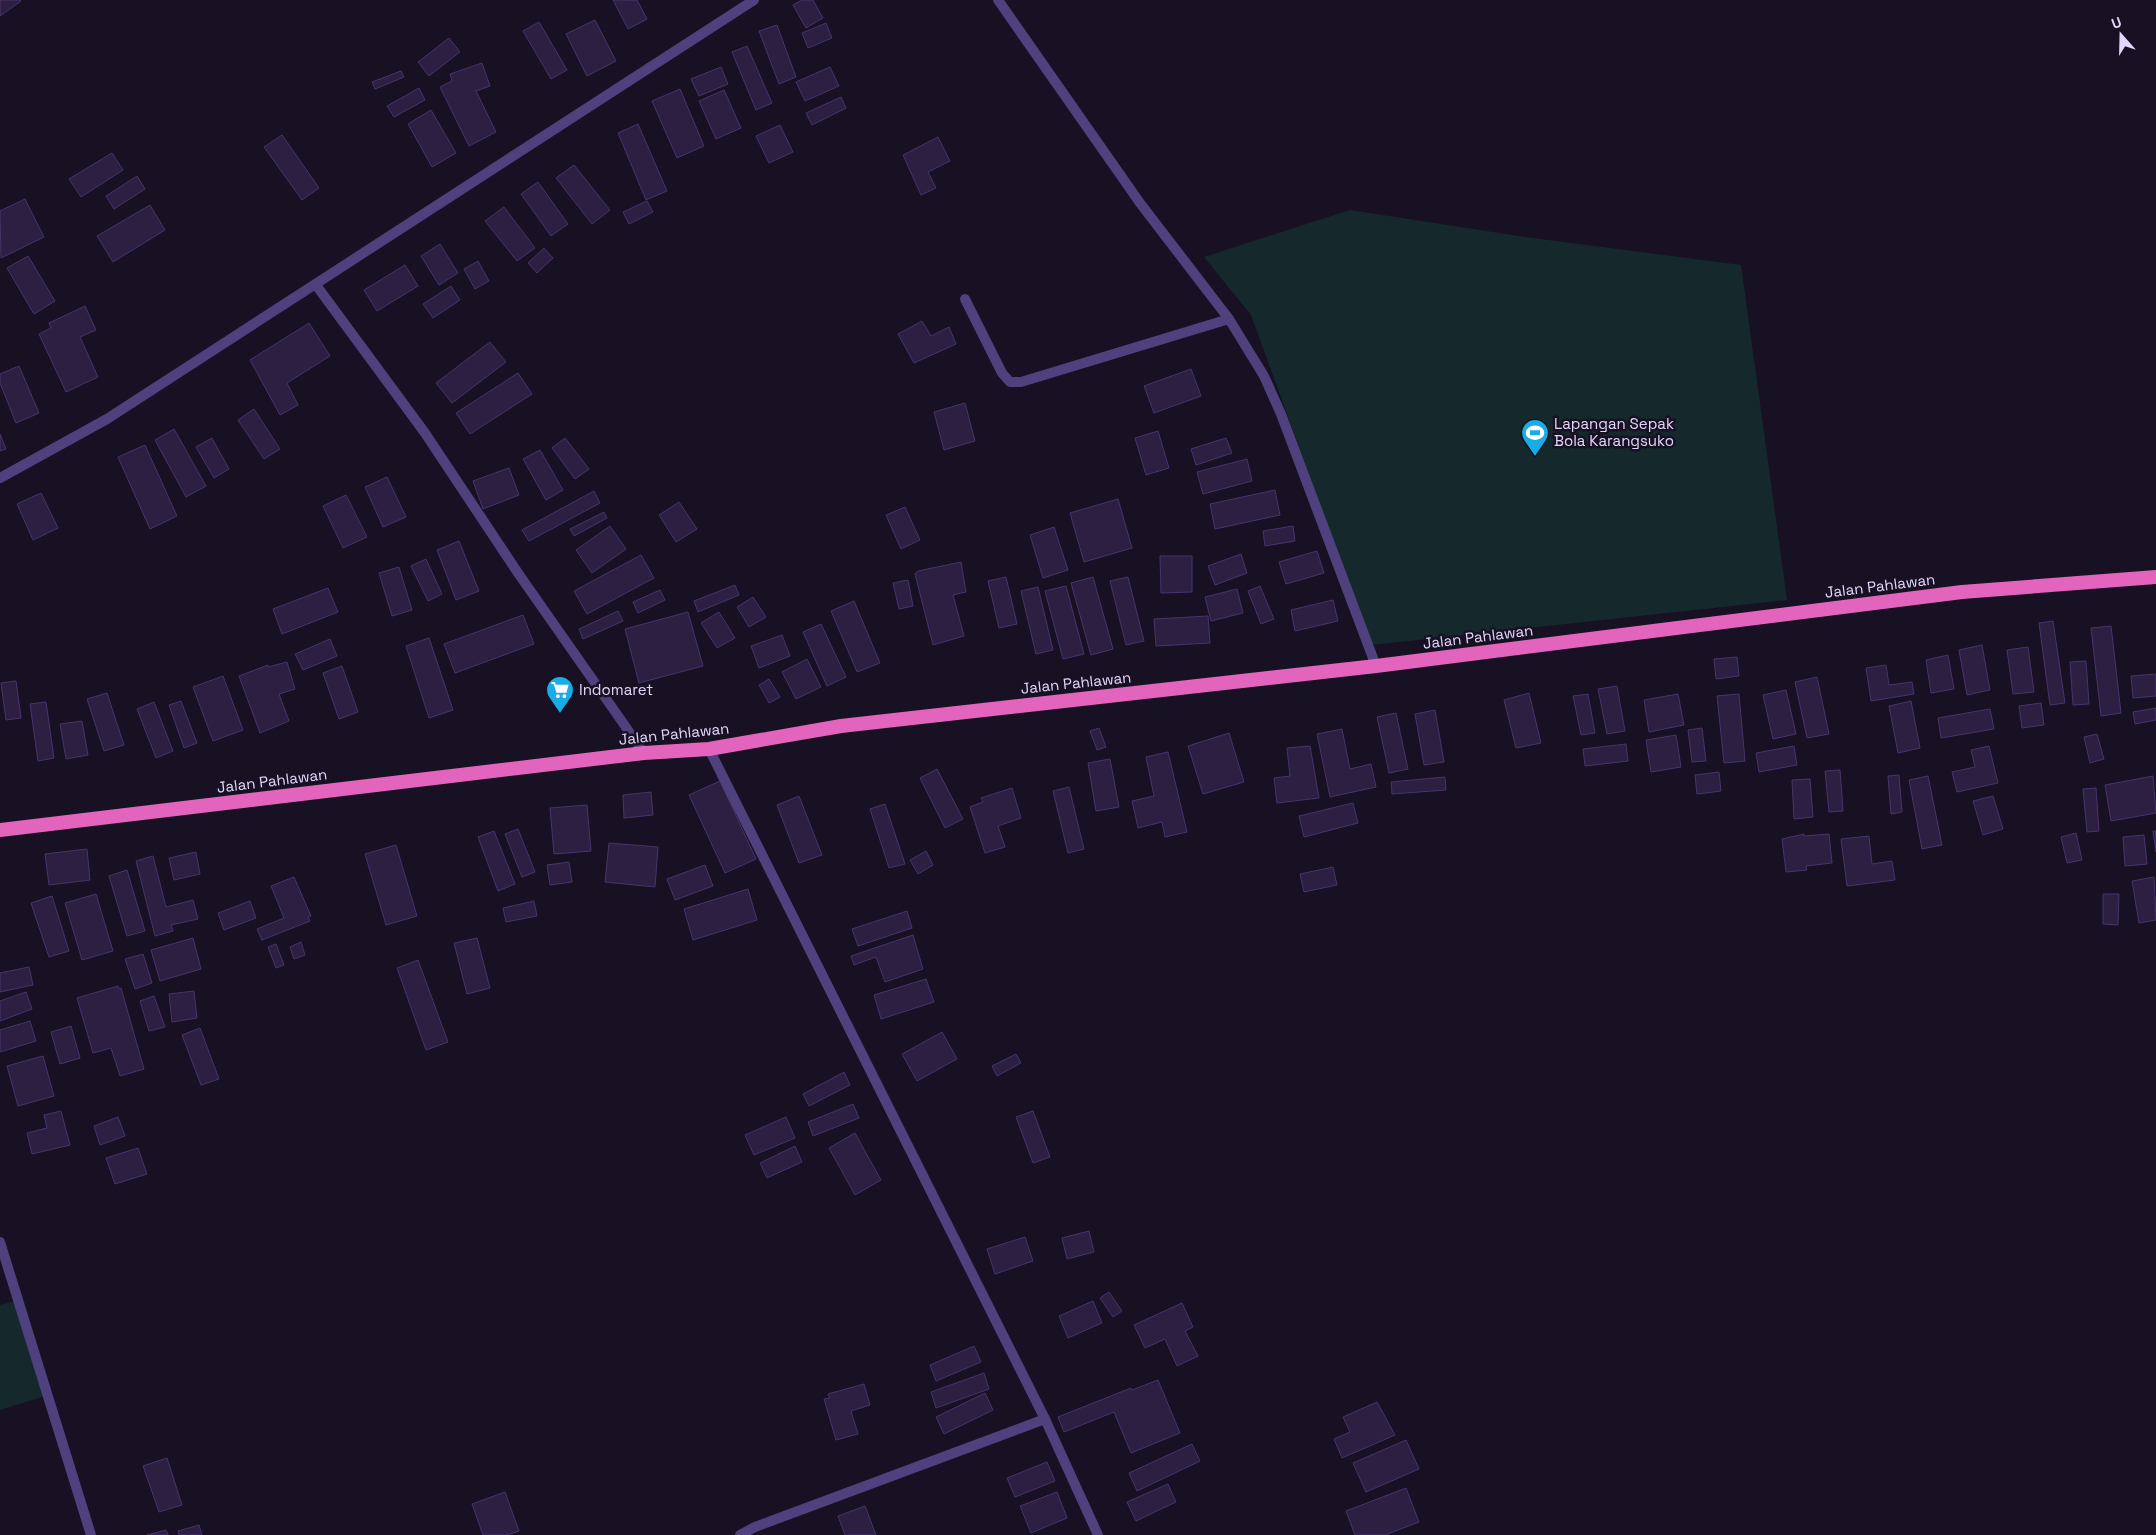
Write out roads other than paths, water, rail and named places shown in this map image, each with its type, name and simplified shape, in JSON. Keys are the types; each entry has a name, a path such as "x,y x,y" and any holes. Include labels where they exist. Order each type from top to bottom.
{"highway":[{"name":"Jalan Pahlawan","path":"0,830 644,753 709,749 841,726 1376,666 1962,592 2156,577"}],"street":[{"path":"0,478 107,418 316,285 754,0"},
{"path":"998,0 1140,203 1229,319 1264,376 1281,414 1376,666"},
{"path":"316,285 425,433 518,573 644,753"},
{"path":"965,299 1002,373 1010,382 1022,382 1229,319"},
{"path":"709,749 1044,1419 1098,1535"},
{"path":"0,1242 91,1535"},
{"path":"740,1535 755,1527 1044,1419"}],"place":[{"name":"Lapangan Sepak Bola Karangsuko","path":"1535,457"},
{"name":"Indomaret","path":"560,714"}]}
